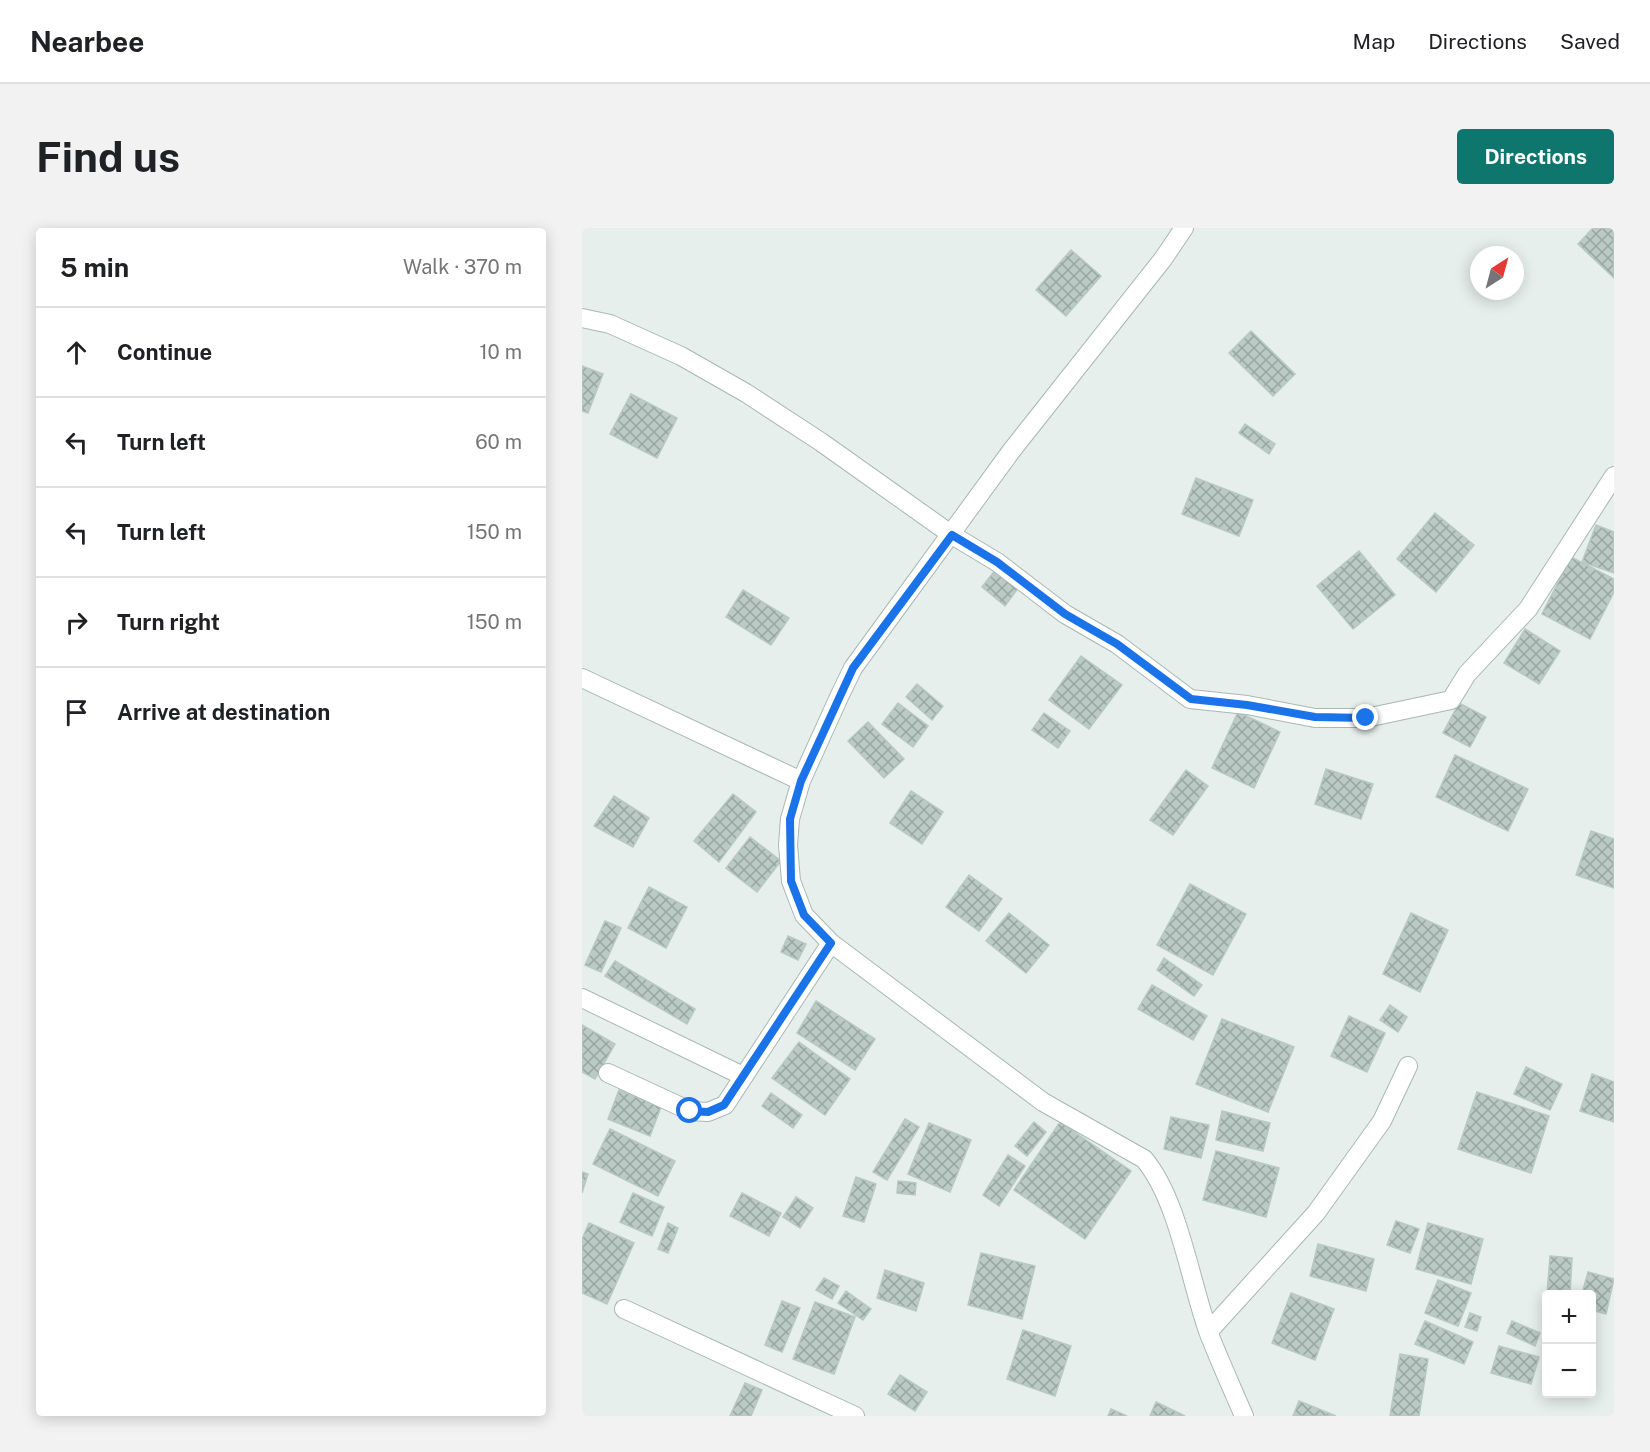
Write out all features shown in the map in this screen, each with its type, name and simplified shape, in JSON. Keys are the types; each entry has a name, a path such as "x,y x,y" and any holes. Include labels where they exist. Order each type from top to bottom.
{"street":[{"path":"1184,228 1163,260 1012,450 853,668 801,781 790,819 791,881 804,915 831,943 1043,1102 1144,1159 1155,1173 1166,1197 1209,1331 1244,1416"},
{"path":"582,318 610,324 681,356 727,383 821,442 952,535 997,562 1065,614 1117,644 1191,699 1247,705 1315,717 1366,718 1451,700 1467,674 1528,609 1614,476"},
{"path":"582,678 801,781"},
{"path":"608,1073 690,1111 708,1112 724,1105 831,943"},
{"path":"582,998 743,1076"},
{"path":"1209,1331 1316,1213 1382,1121 1408,1066"},
{"path":"624,1309 855,1416"}],"building":[{"path":"1593,228 1614,228 1614,278 1578,244"},
{"path":"1071,250 1101,276 1066,316 1036,290"},
{"path":"1251,331 1295,374 1273,396 1229,353"},
{"path":"582,366 603,374 588,413 582,411"},
{"path":"631,394 677,418 657,458 610,434"},
{"path":"1245,424 1275,444 1269,454 1239,433"},
{"path":"1196,478 1253,500 1239,536 1182,514"},
{"path":"1435,513 1474,545 1436,592 1397,559"},
{"path":"1596,525 1614,532 1614,573 1582,562"},
{"path":"1359,551 1395,595 1353,629 1317,586"},
{"path":"1571,557 1614,579 1614,592 1590,639 1542,614"},
{"path":"996,569 1019,587 1005,606 982,587"},
{"path":"743,590 789,618 771,645 726,617"},
{"path":"1525,629 1560,651 1539,684 1504,663"},
{"path":"1081,656 1122,685 1089,729 1049,700"},
{"path":"917,684 943,706 932,720 906,697"},
{"path":"898,703 928,726 913,747 882,724"},
{"path":"1459,703 1486,717 1470,747 1443,733"},
{"path":"1238,712 1280,732 1254,788 1212,768"},
{"path":"1044,713 1070,731 1058,748 1032,730"},
{"path":"868,722 904,759 884,778 848,741"},
{"path":"1455,755 1528,789 1508,831 1436,797"},
{"path":"1326,769 1373,784 1361,819 1315,804"},
{"path":"1186,770 1208,786 1173,835 1150,820"},
{"path":"911,791 943,812 922,844 890,823"},
{"path":"733,794 756,812 719,862 694,841"},
{"path":"614,796 649,818 633,847 594,826"},
{"path":"1591,831 1614,839 1614,888 1576,875"},
{"path":"750,837 781,861 757,892 726,868"},
{"path":"969,875 1002,899 979,931 946,907"},
{"path":"1190,884 1246,914 1213,975 1157,945"},
{"path":"649,887 687,907 666,948 628,928"},
{"path":"1009,913 1049,945 1026,973 986,941"},
{"path":"1411,913 1448,930 1420,992 1383,974"},
{"path":"605,921 621,928 601,972 585,965"},
{"path":"788,936 806,944 798,960 781,952"},
{"path":"1164,958 1202,985 1194,996 1157,970"},
{"path":"615,961 695,1009 687,1024 605,976"},
{"path":"1152,985 1207,1016 1193,1040 1138,1009"},
{"path":"816,1001 875,1039 855,1070 797,1033"},
{"path":"1390,1005 1407,1017 1398,1032 1380,1020"},
{"path":"1349,1016 1385,1033 1367,1072 1331,1056"},
{"path":"1222,1019 1294,1047 1268,1112 1196,1084"},
{"path":"582,1025 615,1044 595,1079 582,1072"},
{"path":"799,1042 850,1079 825,1115 772,1078"},
{"path":"1526,1067 1562,1084 1550,1110 1514,1094"},
{"path":"1592,1074 1614,1082 1614,1122 1580,1111"},
{"path":"619,1090 661,1107 650,1136 608,1119"},
{"path":"1477,1092 1549,1116 1531,1173 1458,1149"},
{"path":"771,1093 802,1115 793,1128 762,1106"},
{"path":"1222,1111 1270,1123 1263,1151 1216,1140"},
{"path":"1171,1117 1209,1125 1201,1158 1164,1149"},
{"path":"905,1119 919,1127 887,1180 873,1172"},
{"path":"1034,1122 1046,1132 1027,1156 1015,1146"},
{"path":"1060,1122 1131,1171 1085,1239 1014,1190"},
{"path":"929,1123 971,1140 950,1192 908,1174"},
{"path":"610,1129 675,1161 658,1196 593,1164"},
{"path":"1216,1151 1279,1168 1266,1217 1203,1200"},
{"path":"1008,1155 1025,1166 999,1206 983,1195"},
{"path":"582,1172 588,1174 582,1193"},
{"path":"856,1177 876,1184 864,1222 843,1216"},
{"path":"898,1181 916,1183 915,1195 897,1193"},
{"path":"633,1193 664,1207 652,1236 620,1222"},
{"path":"742,1193 781,1213 769,1236 730,1216"},
{"path":"796,1197 813,1208 800,1228 783,1217"},
{"path":"1396,1221 1419,1229 1410,1253 1387,1245"},
{"path":"589,1223 634,1243 607,1304 582,1293 582,1239"},
{"path":"668,1223 678,1228 668,1253 658,1249"},
{"path":"1428,1223 1483,1239 1471,1284 1416,1269"},
{"path":"1318,1244 1374,1259 1366,1291 1310,1276"},
{"path":"981,1253 1035,1266 1022,1319 968,1305"},
{"path":"1550,1256 1572,1258 1570,1290 1547,1290"},
{"path":"885,1270 924,1283 916,1311 877,1298"},
{"path":"1588,1272 1614,1279 1606,1314 1596,1311 1596,1290 1583,1290"},
{"path":"824,1278 839,1286 832,1299 816,1290"},
{"path":"1438,1280 1471,1293 1458,1326 1425,1313"},
{"path":"846,1291 871,1309 863,1320 838,1303"},
{"path":"1291,1293 1334,1309 1315,1360 1272,1343"},
{"path":"782,1301 800,1308 782,1352 765,1345"},
{"path":"815,1302 855,1317 834,1374 793,1359"},
{"path":"1470,1313 1481,1317 1477,1331 1465,1327"},
{"path":"1425,1321 1473,1342 1464,1364 1415,1344"},
{"path":"1512,1321 1540,1333 1535,1346 1507,1333"},
{"path":"1023,1330 1071,1346 1055,1396 1007,1379"},
{"path":"1499,1346 1539,1357 1531,1384 1491,1373"},
{"path":"1400,1354 1428,1359 1419,1416 1390,1416"},
{"path":"900,1375 927,1392 915,1411 888,1394"},
{"path":"745,1383 762,1390 751,1416 730,1416"},
{"path":"1299,1401 1336,1416 1293,1416"},
{"path":"1156,1402 1185,1416 1150,1416"},
{"path":"1111,1409 1127,1416 1108,1416"}],"route":[{"path":"690,1111 708,1112 724,1105 831,943 804,915 791,881 788,845 790,819 801,781 853,668 952,535 997,562 1034,588 1065,614 1117,644 1191,699 1247,705 1315,717 1366,718"}]}
